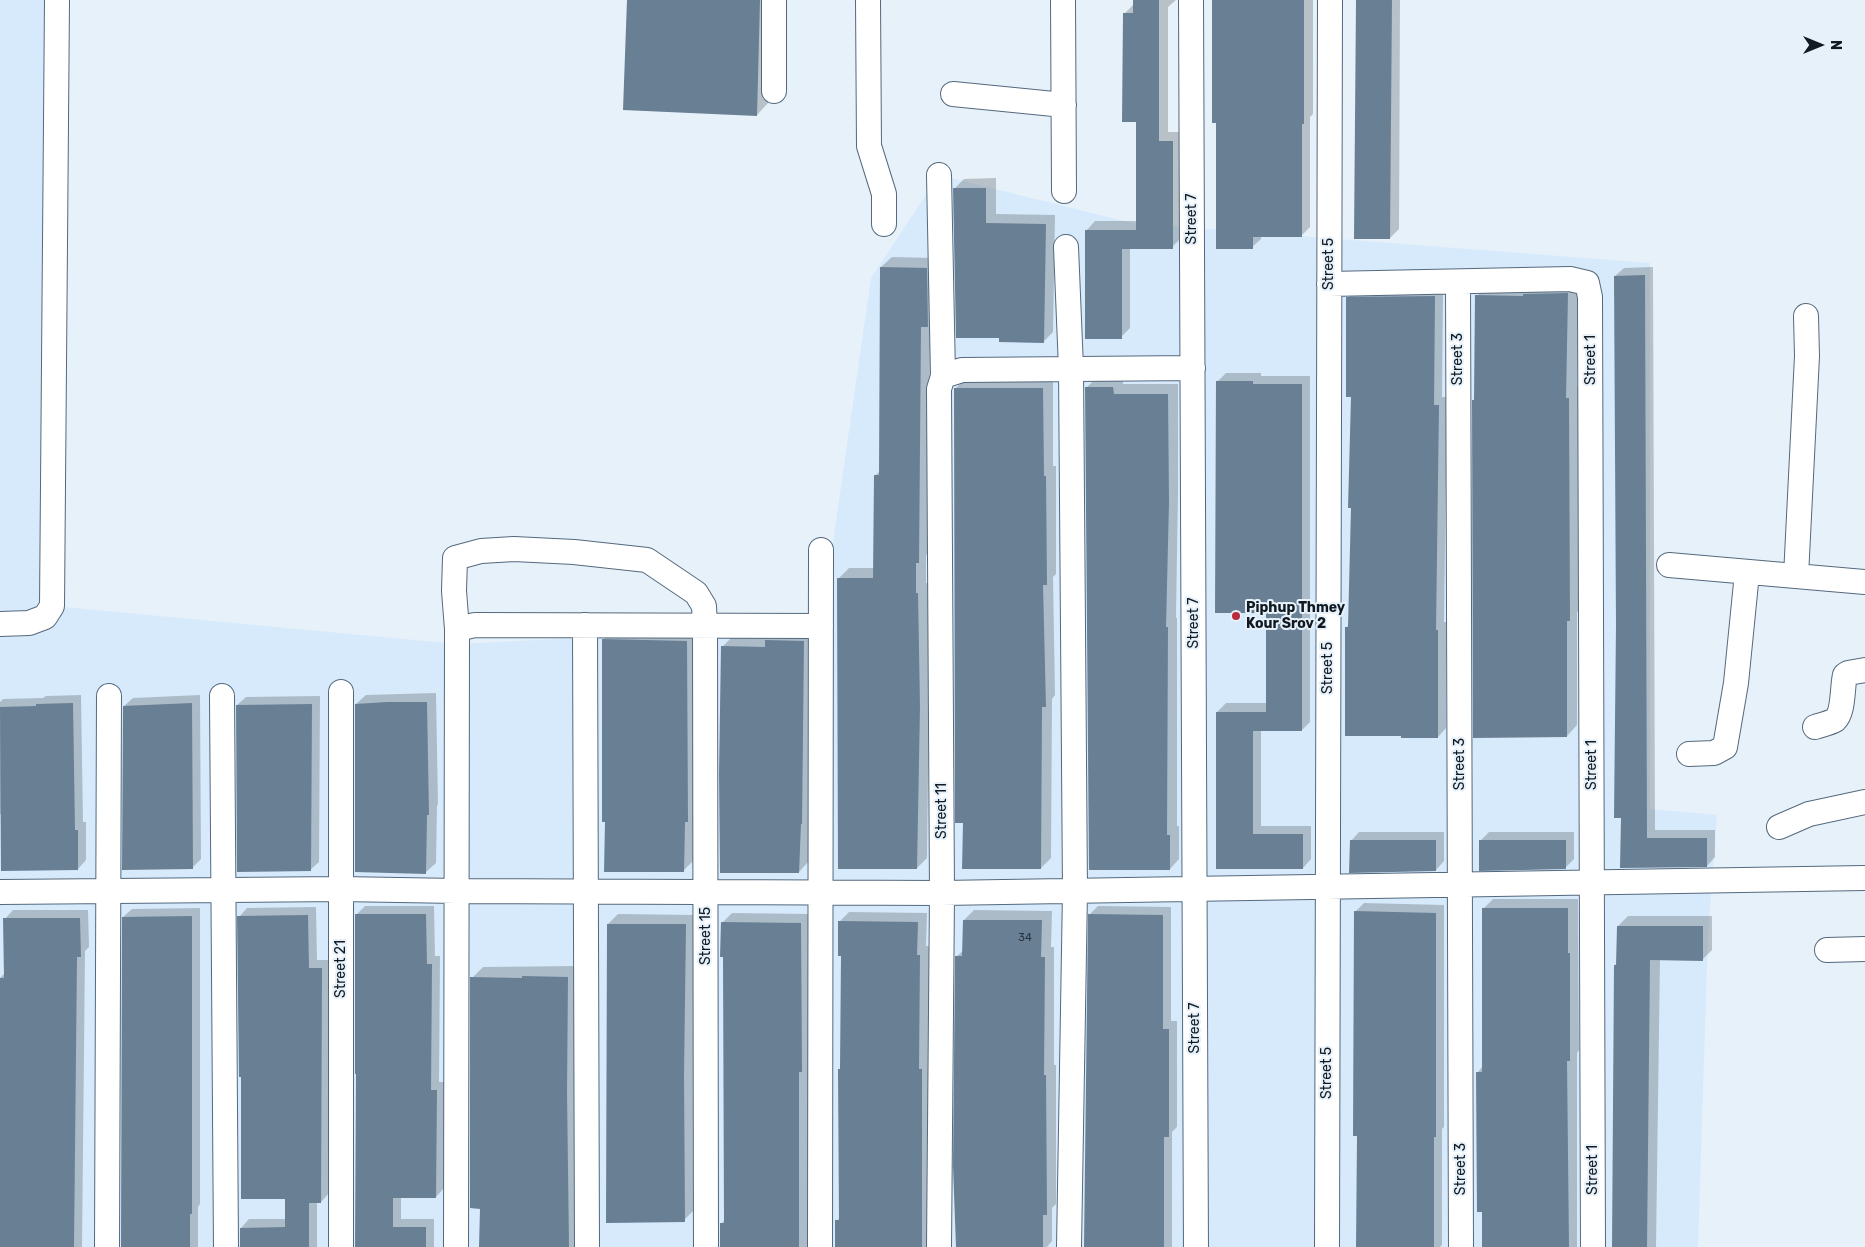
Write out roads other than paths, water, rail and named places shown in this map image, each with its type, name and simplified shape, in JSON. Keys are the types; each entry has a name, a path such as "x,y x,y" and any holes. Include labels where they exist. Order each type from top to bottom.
{"street":[{"path":"0,624 29,623 45,617 52,606 56,0"},
{"path":"774,0 774,91"},
{"path":"868,0 869,146 884,194 884,224"},
{"path":"1063,0 1064,191"},
{"name":"Street 7","path":"1191,0 1196,1247"},
{"name":"Street 5","path":"1327,1247 1330,0"},
{"path":"953,94 1064,105"},
{"name":"Street 11","path":"939,1247 942,892 939,389 943,376 940,175"},
{"path":"1066,247 1071,368 1074,890 1069,1247"},
{"name":"Street 1","path":"1458,282 1570,279 1587,283 1590,297 1593,1247"},
{"path":"1329,284 1458,282"},
{"name":"Street 3","path":"1458,282 1461,1247"},
{"path":"1796,576 1807,356 1806,316"},
{"path":"943,376 962,370 1192,368"},
{"name":"Street 15","path":"457,629 454,590 455,558 481,551 514,549 574,552 647,560 696,593 704,606 706,1247"},
{"path":"820,1247 821,550"},
{"path":"1669,566 1865,582"},
{"path":"1689,754 1714,753 1725,747 1736,683 1747,573"},
{"path":"456,1247 457,629 475,625 822,626"},
{"path":"585,625 587,1247"},
{"path":"1815,727 1834,720 1839,715 1845,675 1848,672 1865,670"},
{"name":"Street 21","path":"341,692 341,1247"},
{"path":"106,1247 109,696"},
{"path":"222,696 226,1247"},
{"path":"1779,827 1809,814 1865,802"},
{"path":"0,892 341,889 586,892 942,892 1865,878"},
{"path":"1827,950 1865,949"}],"place":[{"name":"Piphup Thmey Kour Srov 2","path":"1236,616"}]}
